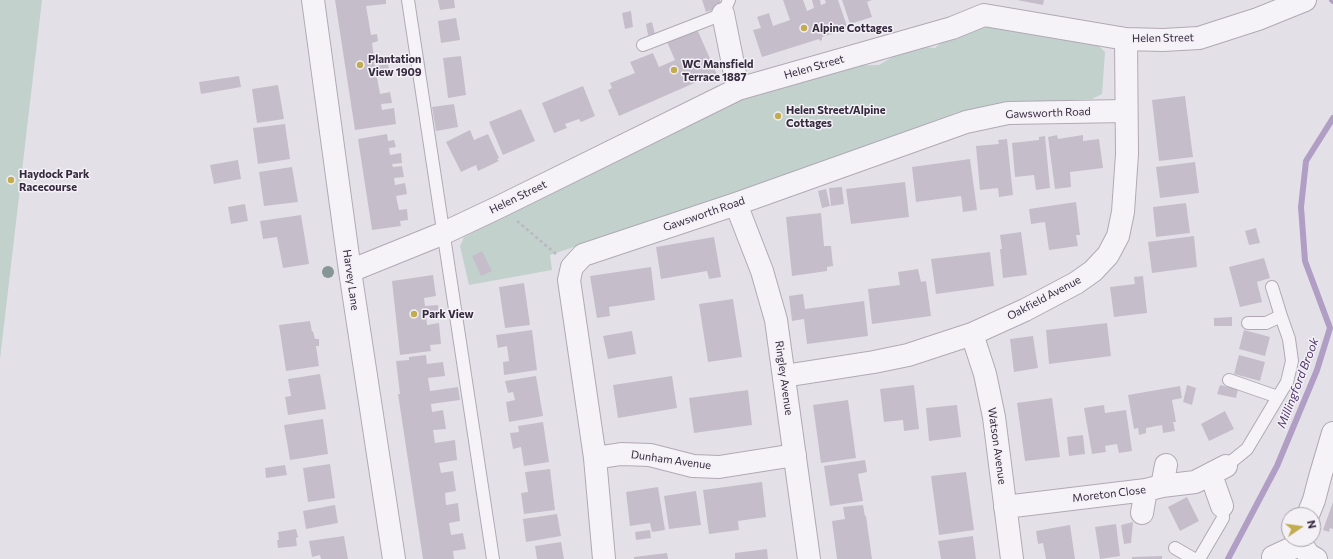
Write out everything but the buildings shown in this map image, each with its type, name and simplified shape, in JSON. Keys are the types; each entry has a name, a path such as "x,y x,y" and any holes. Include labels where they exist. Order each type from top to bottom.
{"street":[{"name":"Harvey Lane","path":"313,0 350,271 394,559"},
{"name":"Helen Street","path":"350,271 444,233 738,89 952,28 985,7 1126,39 1163,40 1198,38 1258,19 1305,0"},
{"path":"726,7 738,89"},
{"name":"Oakfield Avenue","path":"784,376 874,362 908,355 972,334 1025,310 1076,283 1093,271 1108,255 1118,236 1123,212 1127,154 1126,39"},
{"name":"Gawsworth Road","path":"572,267 583,255 736,204 966,122 1008,113 1126,111"},
{"name":"Ringley Avenue","path":"736,204 762,271 776,320 809,559"},
{"path":"572,267 569,280 594,458 604,559"},
{"name":"Watson Avenue","path":"972,334 985,374 994,417 1012,559"},
{"path":"1311,507 1333,433"},
{"name":"Dunham Avenue","path":"594,458 621,454 650,455 693,466 719,467 795,455"},
{"path":"1142,513 1166,465"},
{"path":"1219,471 1222,506"},
{"name":"Moreton Close","path":"1005,507 1195,482 1219,471"},
{"path":"1273,557 1306,548"}],"lane":[{"path":"408,0 493,559"},
{"path":"642,45 726,7"},
{"path":"1219,471 1247,449 1286,382 1292,361 1289,339 1272,287"},
{"path":"1248,323 1266,323 1281,316"},
{"path":"1228,380 1278,397"},
{"path":"1199,559 1223,518 1222,506"},
{"path":"1175,548 1194,559"}],"path":[{"path":"499,207 572,267"}],"shaded area":[{"name":"Haydock Park Racecourse","path":"0,0 42,0 0,359"},
{"path":"987,22 1016,26 1099,46 1105,52 1102,94 1092,99 997,104 958,112 766,183 550,255 552,270 469,285 460,246 464,237 742,93 838,66 879,65 912,46 935,48 953,33"}],"waterway":[{"name":"Millingford Brook","path":"1228,559 1277,466 1317,370 1330,328 1305,261 1301,207 1306,161 1333,118"}],"place":[{"name":"Alpine Cottages","path":"804,28"},
{"name":"Plantation View 1909","path":"360,65"},
{"name":"WC Mansfield Terrace 1887","path":"674,70"},
{"name":"Helen Street/Alpine Cottages","path":"778,116"},
{"name":"Haydock Park Racecourse","path":"11,180"},
{"name":"Park View","path":"414,314"}]}
